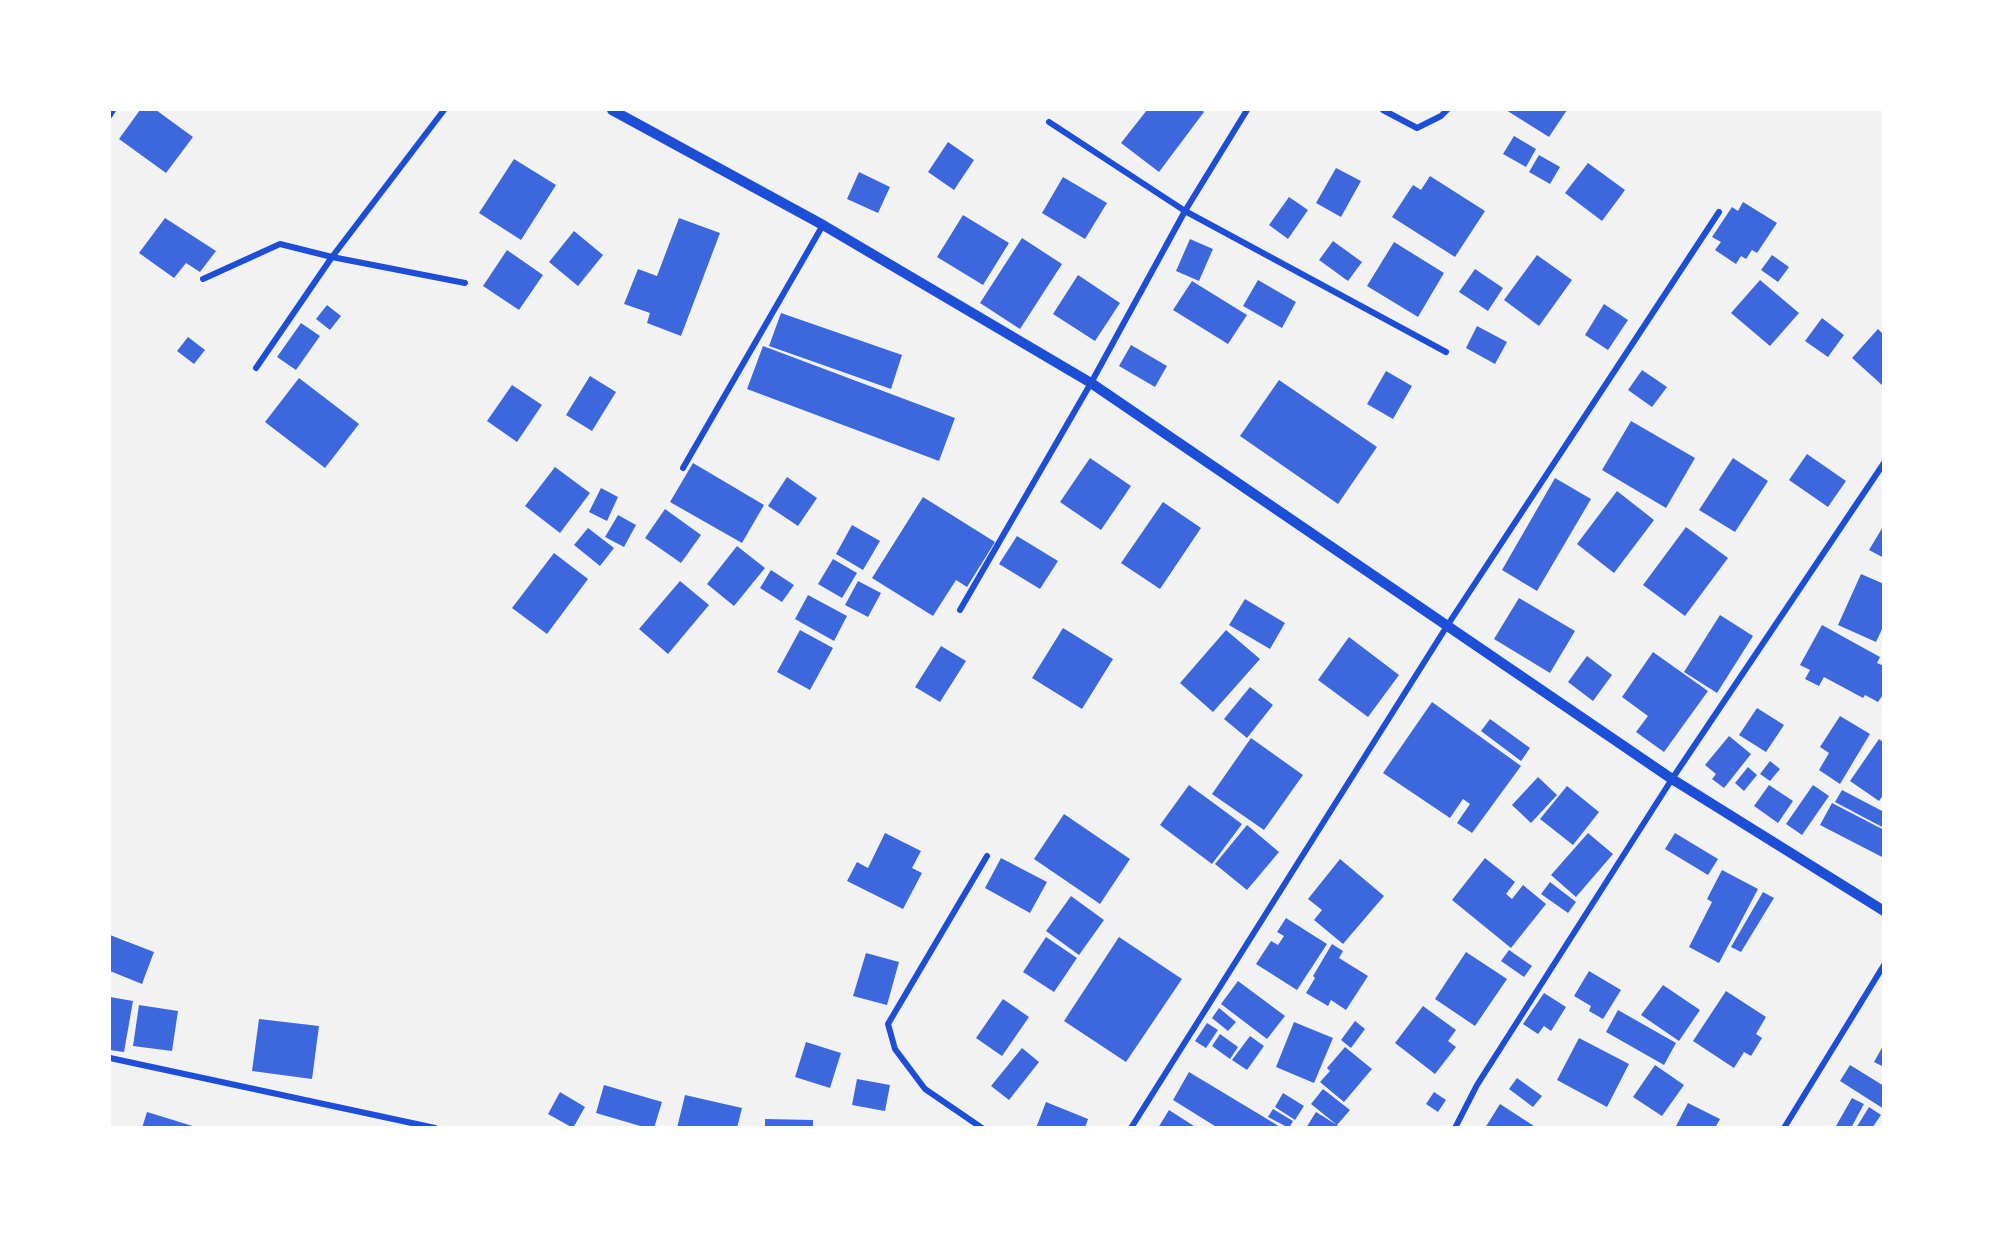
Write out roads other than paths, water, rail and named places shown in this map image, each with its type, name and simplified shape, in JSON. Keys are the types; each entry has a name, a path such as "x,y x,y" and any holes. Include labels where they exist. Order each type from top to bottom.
{"street":[{"path":"110,115 113,110"},
{"path":"256,368 332,257 444,110"},
{"path":"612,110 823,225 1091,383 1672,778 1884,911"},
{"path":"960,610 1091,383 1185,211 1247,110"},
{"path":"1383,110 1417,128 1441,116 1447,110"},
{"path":"1049,122 1185,211 1446,352"},
{"path":"1131,1128 1447,626 1719,212"},
{"path":"683,468 823,225"},
{"path":"202,279 280,244 332,257 465,283"},
{"path":"1455,1128 1477,1086 1672,778 1884,463"},
{"path":"982,1128 925,1089 895,1050 888,1024 987,856"},
{"path":"1784,1128 1884,965"},
{"path":"110,1059 435,1128"}]}
